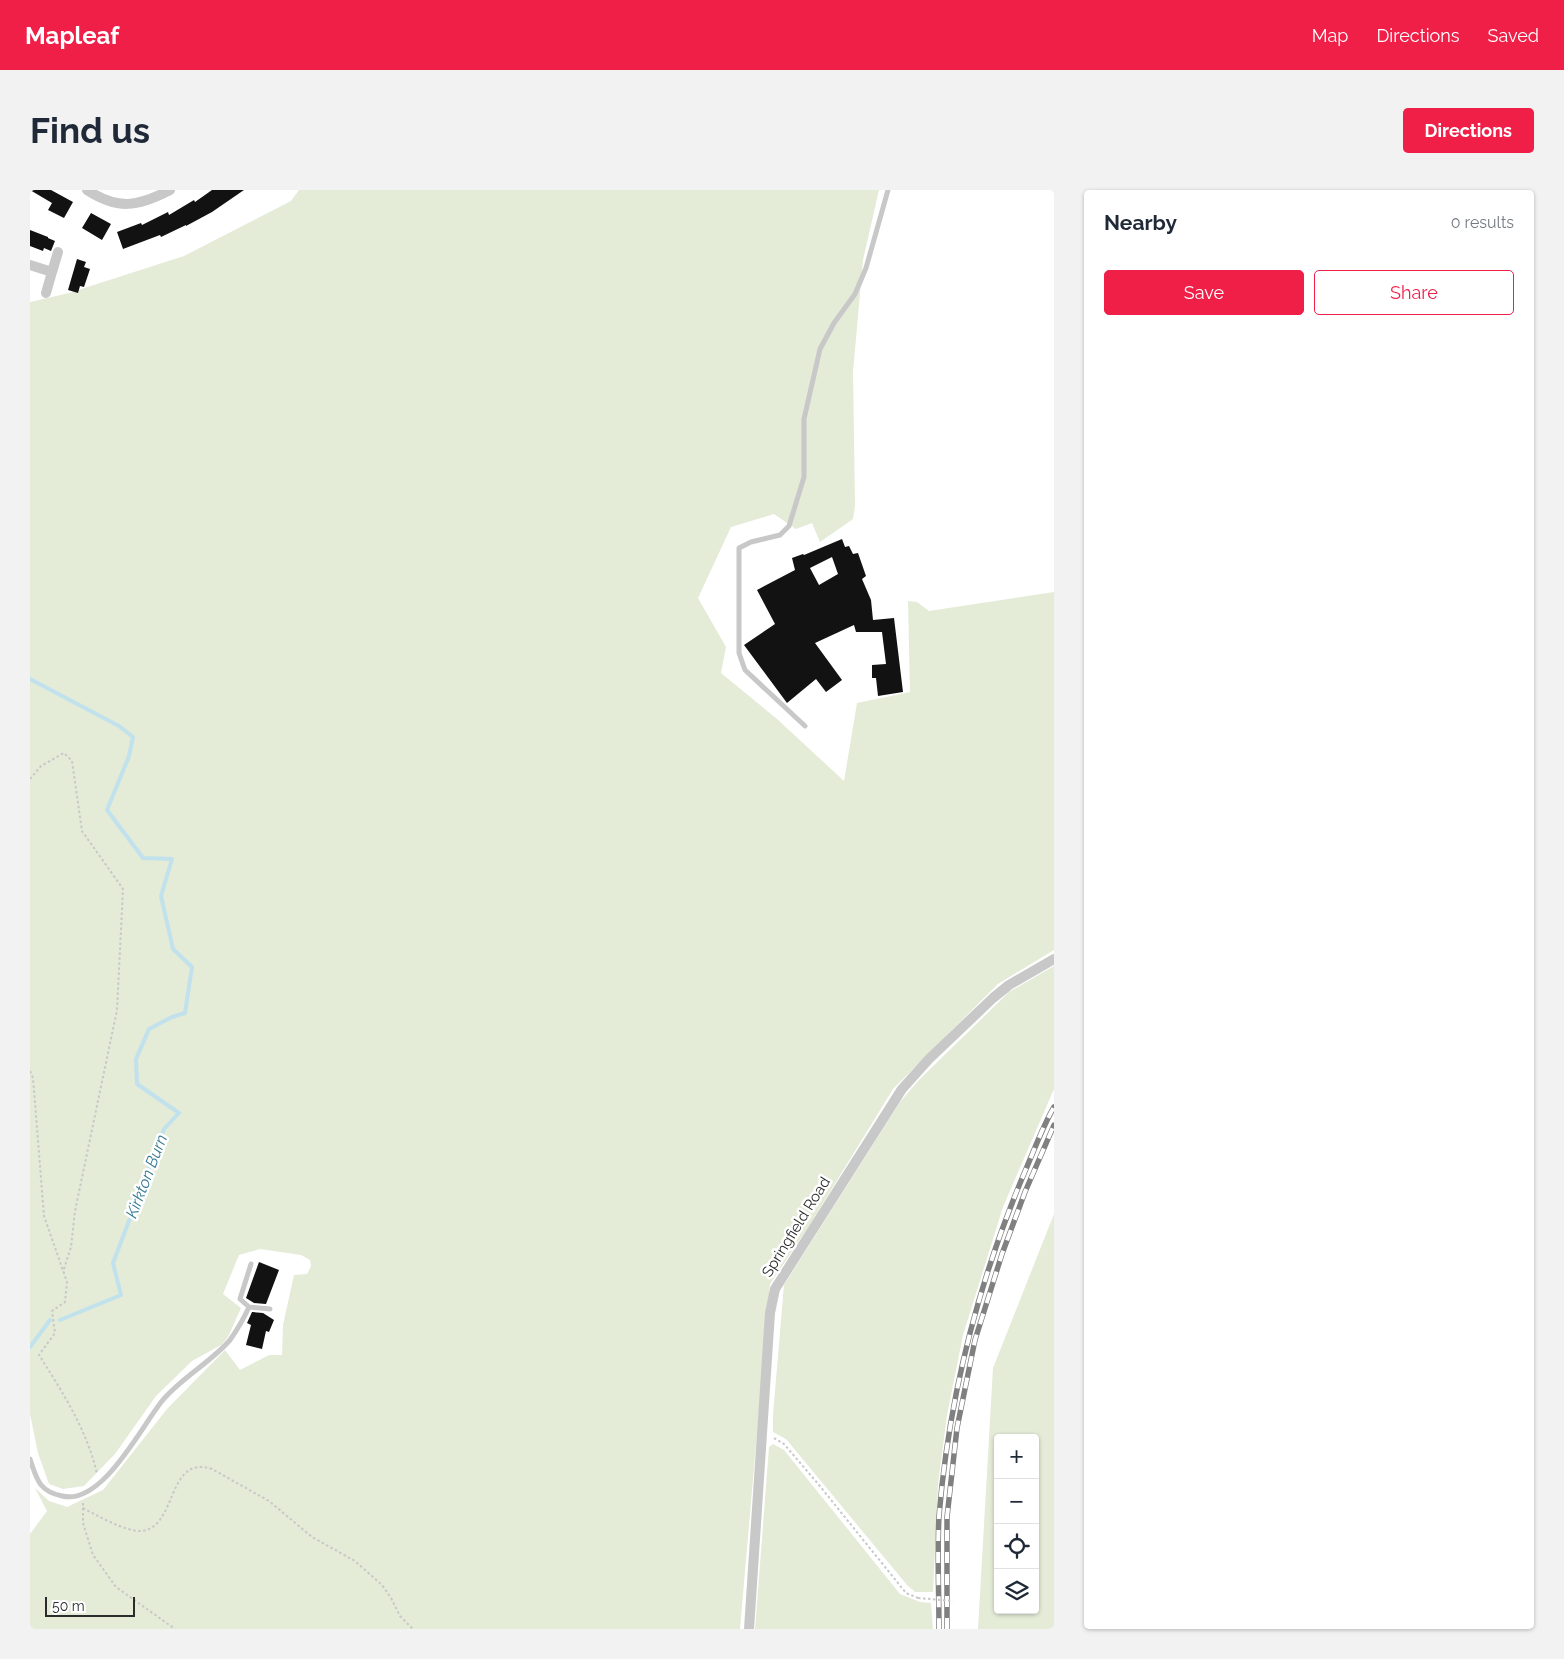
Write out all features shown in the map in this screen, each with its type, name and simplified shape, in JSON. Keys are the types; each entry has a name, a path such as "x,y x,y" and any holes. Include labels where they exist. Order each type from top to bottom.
{"street":[{"path":"87,190 102,200 131,205 152,200 170,190"},
{"path":"46,293 58,252"},
{"path":"30,266 52,272"},
{"name":"Springfield Road","path":"749,1629 770,1313 775,1290 902,1089 929,1059 993,998 1009,985 1054,959"}],"lane":[{"path":"806,726 745,670 739,653 739,548 751,542 780,535 789,526 804,477 804,419 820,349 834,323 855,294 866,268 888,190"},
{"path":"251,1264 240,1299 249,1307 270,1309"},
{"path":"30,1459 42,1489 53,1494 69,1498 99,1483 110,1474 127,1452 163,1400 230,1339 249,1307"}],"path":[{"path":"30,779 41,766 64,753 72,761 82,831 123,889 117,1010 75,1211 71,1247 63,1272"},
{"path":"30,1070 44,1216 67,1282 65,1302 52,1311 55,1333 39,1355 63,1393 93,1457 99,1483"},
{"path":"763,1432 784,1444 826,1492 906,1593 918,1598 953,1601"},
{"path":"83,1508 108,1522 140,1532 161,1520 181,1478 191,1469 202,1465 212,1468 269,1502 312,1537 355,1561 382,1584 400,1616 413,1629"},
{"path":"80,1494 83,1508 83,1523 93,1555 116,1587 175,1629"}],"green space":[{"path":"299,190 879,190 863,260 853,372 855,506 853,519 820,542 812,523 796,529 774,514 731,527 698,598 726,647 721,673 777,719 844,781 857,703 910,692 908,601 917,602 929,611 1054,592 1054,950 998,984 893,1089 809,1226 770,1284 740,1629 30,1629 30,1534 47,1511 35,1488 49,1501 67,1507 103,1490 167,1409 225,1350 240,1370 269,1355 282,1355 283,1325 294,1275 307,1274 311,1266 310,1260 301,1255 260,1249 239,1255 223,1294 241,1308 228,1337 221,1345 192,1361 156,1396 115,1454 84,1486 63,1489 49,1484 38,1453 30,1414 30,302 69,293 184,256 291,201"},
{"path":"1054,966 1054,1089 1003,1207 963,1335 947,1415 938,1484 933,1592 915,1592 907,1585 786,1439 773,1432 784,1285 900,1102 919,1080 1009,992"},
{"path":"1054,1214 1054,1629 978,1629 993,1368"},
{"path":"773,1444 784,1450 900,1594 920,1602 931,1603 933,1629 755,1629 769,1447"}],"building":[{"path":"30,190 51,190 73,202 64,218 48,210 52,203"},
{"path":"212,190 244,190 212,212 186,226 161,237 160,235 123,249 117,232 141,223 142,225 168,212 169,215 194,200 195,202"},
{"path":"91,213 111,224 102,240 82,228"},
{"path":"30,230 55,241 51,251 44,248 43,251 30,246"},
{"path":"77,259 86,262 84,267 90,269 84,287 80,286 78,293 68,290"},
{"path":"842,539 845,547 849,546 853,554 858,553 866,576 862,579 871,600 873,620 894,618 903,692 878,696 876,678 872,678 872,665 886,664 882,632 856,632 854,625 815,643 842,680 826,692 816,679 787,703 744,645 775,624 757,590 795,570 792,558","holes":["832,557 838,574 819,585 810,568"]},
{"path":"259,1262 279,1270 266,1304 254,1303 246,1298"},
{"path":"252,1312 263,1313 274,1320 269,1332 266,1331 262,1349 246,1345 251,1325 247,1323"}],"waterway":[{"name":"Kirkton Burn","path":"30,679 119,726 133,737 129,756 107,810 143,858 172,859 161,896 173,949 192,967 185,1013 172,1017 149,1029 136,1059 137,1084 179,1113 164,1129 113,1263 121,1295 60,1320"},
{"name":"Kirkton Burn","path":"30,1347 50,1320"}],"railway":[{"path":"939,1629 939,1516 950,1427 959,1382 980,1295 994,1253 1026,1169 1054,1107"},
{"path":"947,1629 947,1517 957,1428 975,1340 1002,1254 1025,1192 1054,1125"}]}
